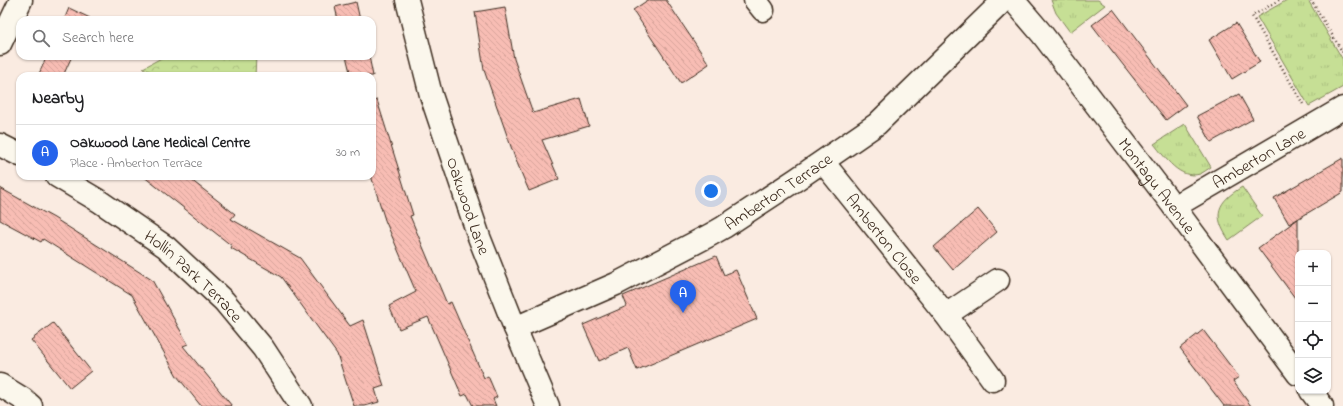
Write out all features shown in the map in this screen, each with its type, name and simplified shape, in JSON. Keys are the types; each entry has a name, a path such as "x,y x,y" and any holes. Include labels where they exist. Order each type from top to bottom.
{"street":[{"path":"0,44 21,0"},
{"name":"Oakwood Lane","path":"407,0 431,95 479,237 514,328 548,406"},
{"name":"Amberton Terrace","path":"514,328 616,284 715,233 823,162 877,124 1004,0"},
{"name":"Montagu Avenue","path":"1013,0 1042,34 1174,207 1295,370"},
{"name":"Amberton Lane","path":"1174,207 1343,108"},
{"path":"0,146 16,153"},
{"name":"Amberton Close","path":"823,162 946,316 993,380"},
{"name":"Hollin Park Terrace","path":"64,180 99,201 166,247 224,301 263,348 301,406"},
{"path":"946,316 998,280"},
{"path":"0,385 23,399 31,406"},
{"path":"1313,394 1322,406"}],"path":[{"path":"1279,0 1252,16 1315,125"},
{"path":"1312,0 1343,53"}],"green space":[{"path":"1051,0 1098,0 1105,5 1070,32 1056,13"},
{"path":"1287,0 1308,0 1343,60 1343,87 1309,106 1257,17"},
{"path":"158,60 256,60 255,72 152,72 143,68"},
{"path":"1185,124 1211,167 1200,174 1192,175 1179,171 1168,161 1154,144"},
{"path":"1242,187 1262,216 1229,240 1220,223 1220,210 1222,204 1227,198"}],"building":[{"path":"648,0 666,0 709,64 681,83 633,10"},
{"path":"356,2 359,16 337,16 335,7"},
{"path":"505,7 514,59 533,113 581,99 589,126 542,140 559,179 529,191 515,158 484,70 475,12"},
{"path":"69,8 86,16 66,16"},
{"path":"1113,9 1186,105 1166,120 1092,25"},
{"path":"1236,23 1260,62 1232,79 1209,40"},
{"path":"45,60 70,60 65,72 40,72"},
{"path":"347,60 370,60 372,72 350,72"},
{"path":"1239,94 1253,119 1211,142 1197,116"},
{"path":"376,100 413,215 410,216 447,304 451,302 484,378 488,376 497,397 493,399 496,406 473,406 467,394 462,396 428,317 399,329 389,306 416,292 385,220 372,180 376,180"},
{"path":"1343,158 1343,192 1289,224 1274,198"},
{"path":"148,180 191,180 235,214 231,219 300,258 350,326 363,320 384,386 375,389 379,402 365,406 354,406 337,354 281,277 231,248 232,246"},
{"path":"0,188 54,218 152,280 188,344 183,346 232,406 201,406 177,376 132,295 43,239 41,242 0,220"},
{"path":"978,209 997,232 953,270 934,247"},
{"path":"1298,219 1298,250 1295,250 1295,298 1258,248"},
{"path":"716,256 724,275 736,270 757,319 637,370 628,348 599,361 583,325 627,306 623,296"},
{"path":"53,323 91,371 70,388 31,340"},
{"path":"1203,330 1239,377 1233,381 1251,406 1224,406 1180,348"}],"place":[{"name":"Oakwood Lane Medical Centre","path":"683,313"}]}
